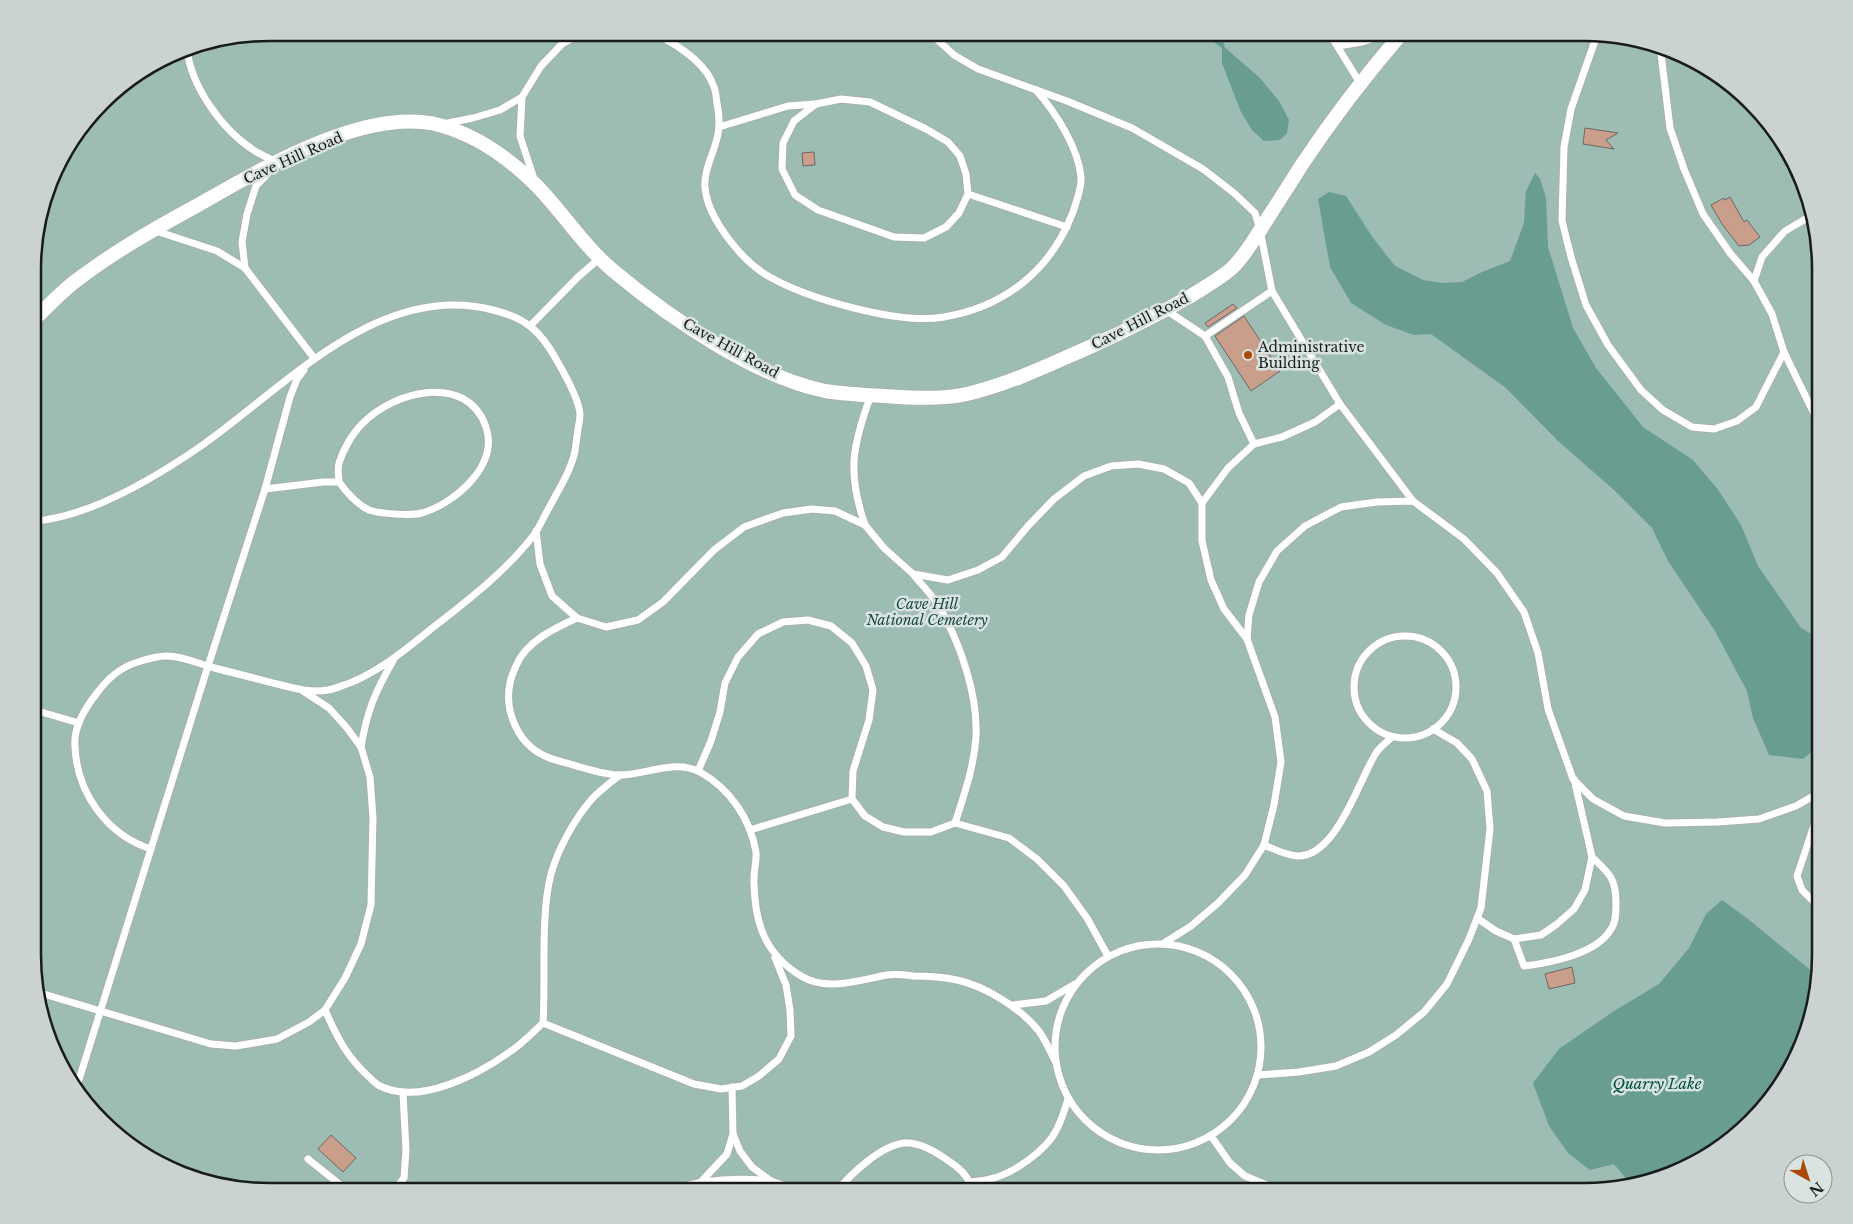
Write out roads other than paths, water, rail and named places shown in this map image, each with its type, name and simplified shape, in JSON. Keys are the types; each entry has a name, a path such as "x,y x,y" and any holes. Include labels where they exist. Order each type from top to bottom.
{"street":[{"name":"Cave Hill Road","path":"41,313 72,283 115,252 277,162 344,134 377,125 407,121 437,125 473,138 507,159 536,185 612,270 678,319 766,371 797,383 827,391 905,398 962,395 1038,370 1166,310 1229,271 1244,256 1304,163 1360,83 1395,41"}],"lane":[{"path":"437,125 473,118 500,110 522,97 541,66 567,41"},
{"path":"670,41 700,65 714,86 719,114 719,127 710,158 705,188 713,214 727,238 747,261 768,276 829,301 862,310 918,320 944,317 974,310 1007,295 1033,276 1055,248 1067,227 1076,203 1081,180 1078,160 1071,141 1050,106 1036,90"},
{"path":"939,41 954,56 978,69 1076,104 1132,128 1202,169 1234,193 1255,214 1272,292 1340,404 1413,501 1464,538 1497,573 1524,612 1538,653 1548,709 1574,779 1592,857 1585,890 1574,909 1541,935 1514,939 1496,931 1477,918"},
{"path":"1335,41 1360,83"},
{"path":"1338,46 1365,41"},
{"path":"1595,42 1571,109 1564,147 1562,221 1586,305 1608,345 1641,390 1663,410 1692,427 1714,429 1737,421 1756,407 1784,352"},
{"path":"1661,55 1670,128 1684,169 1703,214 1730,253 1754,281 1772,314 1784,352 1812,410"},
{"path":"188,56 202,94 228,129 254,151 277,162 256,186 247,214 242,242 245,268"},
{"path":"522,97 520,136 536,185"},
{"path":"719,127 788,106 816,104 841,99 870,102 926,129 948,142 960,156 966,174 968,194 959,213 946,227 924,238 894,237 818,210 795,195 782,169 783,143 794,121 816,104"},
{"path":"968,194 1067,227"},
{"path":"1754,281 1762,257 1785,231 1806,220"},
{"path":"153,230 217,251 245,268 314,358"},
{"path":"531,325 578,277 600,258"},
{"path":"1205,336 1272,292"},
{"path":"41,521 76,513 110,500 203,444 314,358 345,338 388,319 434,306 474,305 508,314 531,325 551,350 566,376 580,412 574,454 536,531 512,558 472,596 394,659 372,673 328,690 301,690 187,659 164,655 136,662 117,671 100,688 86,707 79,723 74,745 80,774 88,798 103,819 120,835 136,845 151,849"},
{"path":"1166,310 1205,336 1228,377 1238,413 1254,444"},
{"path":"78,1079 265,489 297,378 314,358"},
{"path":"429,392 451,393 473,405 486,427 489,449 479,471 465,487 444,504 420,513 392,514 370,510 352,499 339,482 338,464 347,445 362,423 384,407 407,397 429,392"},
{"path":"871,396 861,422 852,474 857,503 865,526 884,548 912,574 938,605 953,633 967,670 976,736 972,768 955,823"},
{"path":"1202,503 1228,468 1254,444 1282,437 1315,422 1340,404"},
{"path":"912,574 948,580 978,570 1002,557 1054,499 1084,476 1111,466 1138,464 1164,469 1189,483 1202,503 1202,541 1211,580 1224,609 1247,640 1275,718 1280,762 1274,805 1264,845 1245,875 1218,903 1191,926 1164,943"},
{"path":"265,489 323,482 339,482"},
{"path":"1247,640 1249,615 1259,582 1277,551 1305,526 1341,506 1413,501"},
{"path":"536,531 540,564 552,596 577,618 606,627 638,620 663,602 714,550 744,527 783,513 812,509 835,511 865,526"},
{"path":"543,1023 694,1084 721,1089 742,1086 759,1076 779,1059 791,1036 790,1010 786,985 774,954 761,930 756,907 754,882 756,854 750,830 739,806 719,786 698,771 676,766 620,775 594,772 545,756 525,742 514,724 508,704 510,682 519,658 537,640 557,627 577,618"},
{"path":"698,771 711,741 720,712 724,683 738,657 758,634 783,622 808,620 831,626 852,643 866,666 873,690 870,720 853,771 852,800 865,816 883,827 904,832 931,832 955,823 1009,838 1037,859 1064,886 1087,918 1108,956"},
{"path":"1396,636 1413,636 1430,641 1443,652 1452,667 1456,684 1454,702 1446,717 1433,729 1420,736 1392,737 1376,730 1363,718 1355,702 1353,685 1357,668 1366,653 1379,642 1396,636"},
{"path":"361,747 366,719 377,689 394,659"},
{"path":"45,994 211,1044 236,1046 277,1039 309,1022 325,1010 345,978 361,944 371,905 373,818 370,778 361,747 347,728 329,708 301,690"},
{"path":"41,712 79,723"},
{"path":"1258,1074 1299,1072 1336,1066 1369,1052 1396,1035 1424,1012 1447,984 1469,939 1481,908 1490,829 1487,791 1472,759 1457,743 1433,729"},
{"path":"1264,845 1298,856 1311,853 1325,843 1339,827 1377,751 1392,737"},
{"path":"325,1010 338,1038 354,1063 379,1086 403,1093 436,1089 478,1071 512,1050 543,1023 546,913 552,874 570,831 592,800 620,775"},
{"path":"1574,779 1593,799 1624,816 1665,823 1759,819 1796,806 1812,797"},
{"path":"750,830 852,800"},
{"path":"1812,831 1798,876 1802,890 1812,900"},
{"path":"1514,939 1524,966 1548,963 1590,948 1604,940 1613,928 1616,910 1616,888 1610,874 1592,857"},
{"path":"774,954 791,970 810,982 836,984 890,974 958,980 980,988 1013,1005 1039,1031 1055,1061 1060,1081 1068,1099 1089,1125 1116,1142 1148,1150 1180,1148 1211,1136 1232,1120 1248,1099 1258,1074 1262,1044 1256,1014 1242,986 1221,964 1194,949 1164,943 1135,946 1108,956 1091,968 1076,983 1062,1007 1055,1034 1055,1061"},
{"path":"1013,1005 1046,1000 1076,983"},
{"path":"700,1183 727,1154 733,1134 732,1088"},
{"path":"400,1183 404,1178 406,1150 403,1093"},
{"path":"844,1183 850,1175 882,1150 905,1143 933,1149 958,1168 971,1182 992,1179 1025,1162 1040,1151 1057,1130 1068,1099"},
{"path":"733,1134 740,1151 752,1167 771,1181"},
{"path":"1211,1136 1230,1163 1245,1176 1262,1183"},
{"path":"308,1159 337,1183"},
{"path":"700,1183 747,1178 777,1183"}],"water":[{"path":"1222,45 1260,78 1279,101 1289,120 1287,133 1280,140 1264,141 1252,130 1241,112 1222,63"},
{"path":"1535,173 1540,179 1546,198 1548,247 1573,328 1596,368 1643,427 1693,460 1719,491 1741,525 1758,566 1801,628 1812,634 1812,752 1803,759 1769,755 1753,718 1747,691 1715,631 1668,561 1652,528 1614,490 1557,440 1506,388 1431,334 1414,335 1386,325 1351,303 1330,267 1318,199 1329,192 1346,196 1373,238 1395,266 1423,280 1442,283 1462,282 1510,261 1524,223 1526,191"},
{"name":"Quarry Lake","path":"1722,900 1811,970 1804,1014 1794,1042 1781,1069 1755,1105 1722,1136 1698,1152 1657,1171 1626,1178 1614,1164 1590,1170 1568,1153 1549,1126 1533,1083 1559,1049 1614,1011 1659,984 1689,948 1706,914"}],"waterway":[{"path":"1217,41 1222,45"}],"place":[{"name":"Administrative Building","path":"1248,355"}],"park label":[{"name":"Cave Hill National Cemetery","path":"927,612"}]}
